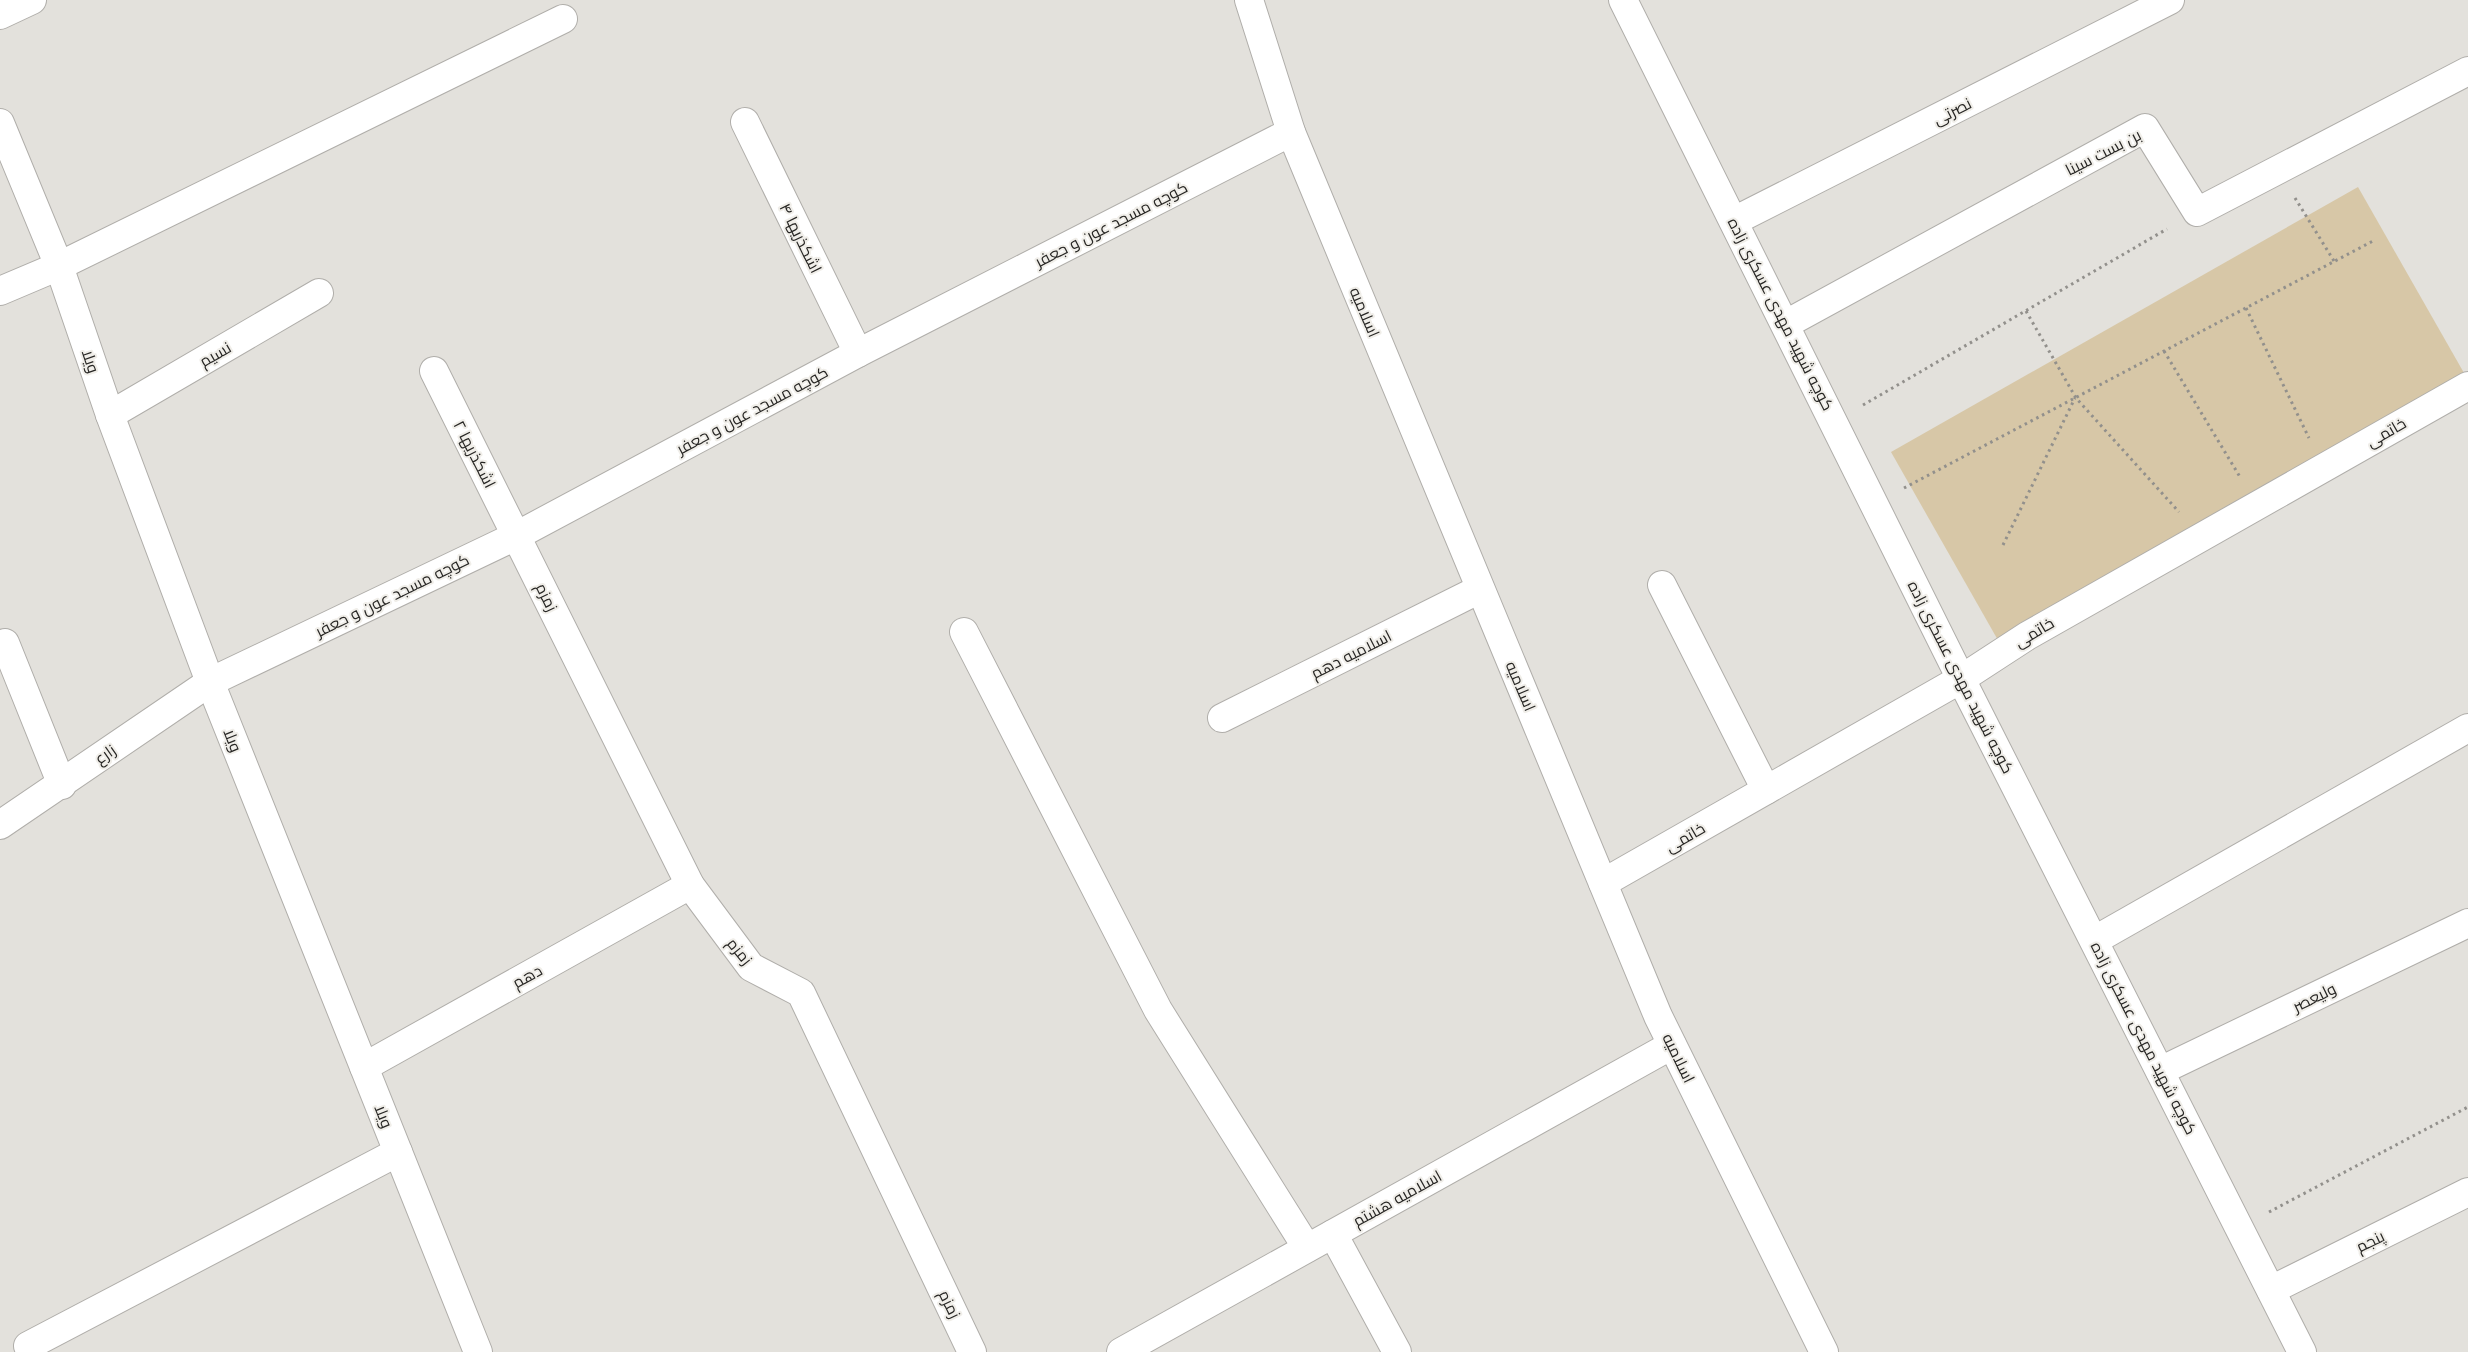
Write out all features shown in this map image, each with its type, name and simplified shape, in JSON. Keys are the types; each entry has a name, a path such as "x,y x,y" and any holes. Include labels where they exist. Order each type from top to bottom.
{"street":[{"path":"0,15 32,0"},
{"name":"کوچه شهید مهدی عسکری زاده","path":"1623,0 1835,422 1961,679 2302,1352"},
{"name":"نصرتی","path":"1734,221 2170,0"},
{"name":"اسلامیه","path":"1255,2 1291,132 1603,883 1672,1044 1824,1352"},
{"path":"0,291 59,266 563,19"},
{"path":"2197,212 2468,71"},
{"name":"اشکذریها ۴","path":"745,122 858,353"},
{"name":"ویلا","path":"0,123 59,266 110,415 210,682 478,1352"},
{"name":"بن بست سینا","path":"1786,324 2144,128 2197,212"},
{"name":"کوچه مسجد عون و جعفر","path":"210,682 516,536 858,353 1291,132"},
{"name":"نسیم","path":"110,415 319,293"},
{"name":"اشکذریها ۲","path":"434,371 516,536"},
{"name":"خاتمی","path":"1603,883 1961,679 2027,636 2468,386"},
{"name":"زمزم","path":"516,536 690,885 751,967 801,993 972,1352"},
{"path":"1662,585 1766,790"},
{"name":"اسلامیه دهم","path":"1222,718 1480,589"},
{"path":"964,632 1158,1010 1307,1248"},
{"path":"5,643 62,785"},
{"name":"زارع","path":"0,826 210,682"},
{"path":"2094,940 2468,728"},
{"name":"دهم","path":"364,1067 690,885"},
{"name":"ولیعصر","path":"2160,1071 2468,923"},
{"name":"اسلامیه هشتم","path":"1122,1352 1672,1044"},
{"path":"28,1346 398,1152"},
{"name":"پنجم","path":"2271,1290 2468,1192"},
{"path":"1333,1234 1397,1352"}],"path":[{"path":"2278,170 2334,261"},
{"path":"1835,422 2197,212"},
{"path":"1874,503 2373,241"},
{"path":"2246,308 2323,468"},
{"path":"2026,311 2076,398 2202,536"},
{"path":"2164,351 2257,505"},
{"path":"2003,545 2076,398"},
{"path":"2240,1228 2468,1107"}],"shaded area":[{"path":"2358,187 2468,380 2003,649 1891,452"}]}
